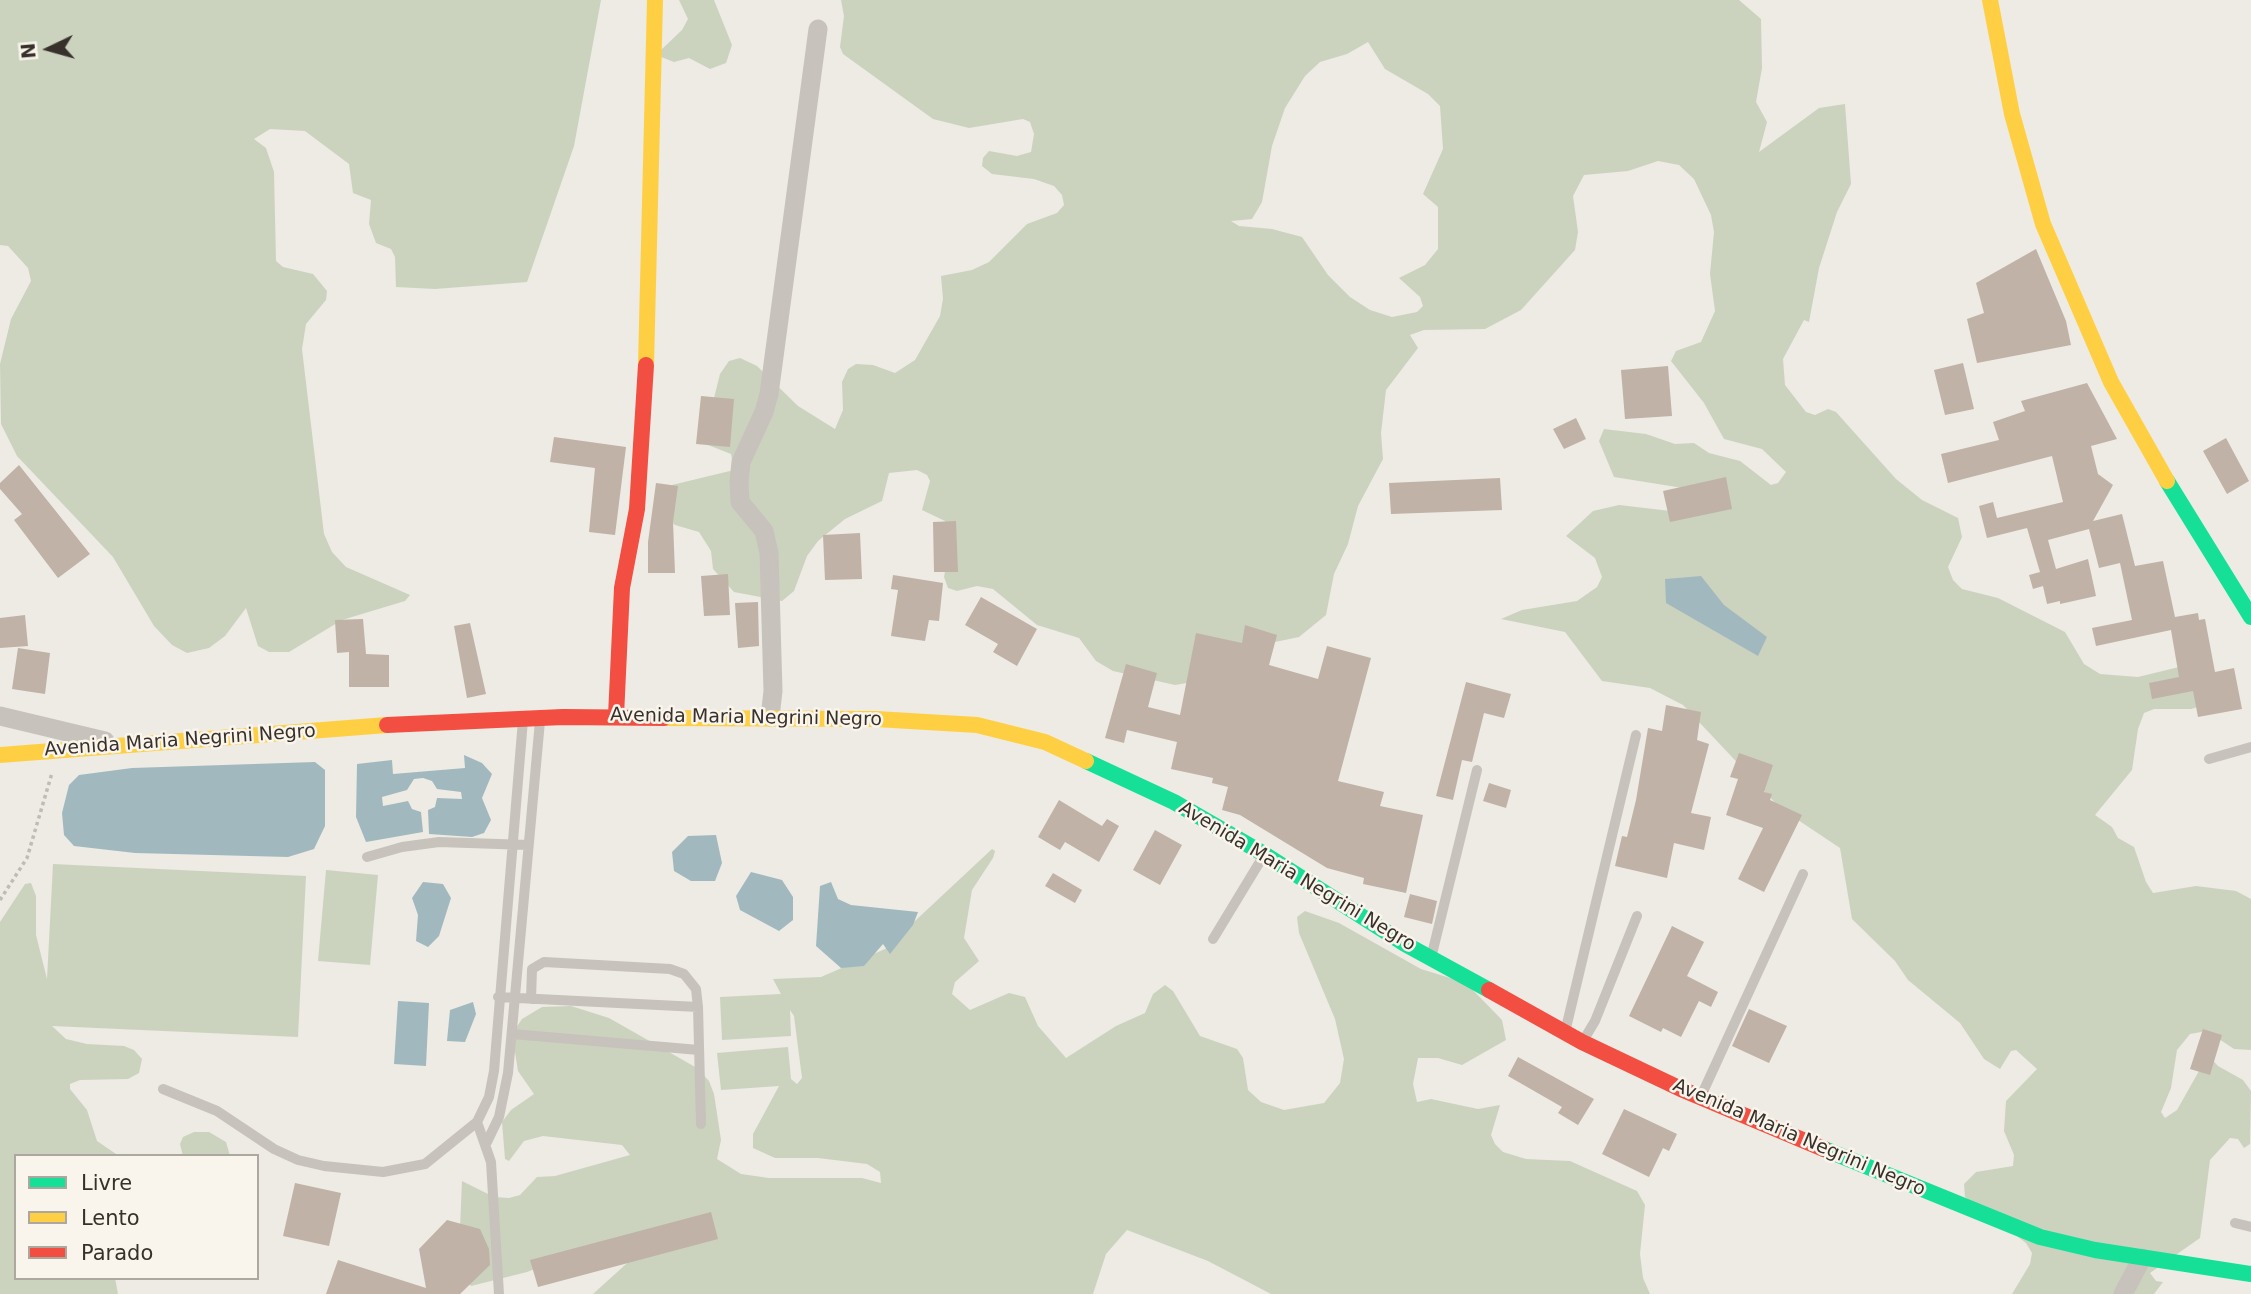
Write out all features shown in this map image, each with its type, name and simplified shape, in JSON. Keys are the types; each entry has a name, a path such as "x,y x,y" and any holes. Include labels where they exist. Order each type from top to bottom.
{"street":[{"path":"616,716 622,588 637,509 644,433 655,0"},
{"path":"1990,0 2012,114 2028,177 2073,295 2111,382 2190,522 2251,617"},
{"path":"770,718 773,691 769,553 764,531 740,502 739,482 741,462 769,394 768,376 784,284 818,29"},
{"path":"0,716 123,746"},
{"name":"Avenida Maria Negrini Negro","path":"0,755 432,722 523,718 770,718 937,721 977,725 1045,742 1174,802 1264,854 1431,958 1582,1042 1700,1097 1992,1220 2040,1237 2142,1258 2251,1274"},
{"path":"2123,1294 2142,1258"}],"lane":[{"path":"163,1089 217,1111 274,1149 298,1160 324,1166 383,1172 425,1164 477,1122 489,1097 494,1071 523,718"},
{"path":"487,1142 499,1117 512,1034 541,718"},
{"path":"1565,1032 1636,735"},
{"path":"2209,759 2251,747"},
{"path":"1431,958 1477,770"},
{"path":"367,856 402,847 439,842 528,845"},
{"path":"1213,939 1264,854"},
{"path":"1700,1097 1803,874"},
{"path":"1582,1042 1595,1021 1637,916"},
{"path":"531,999 532,969 544,962 670,969 690,980 696,989 698,1007 701,1124"},
{"path":"498,997 698,1007"},
{"path":"512,1034 699,1050"},
{"path":"477,1122 487,1142 495,1190 499,1294"},
{"path":"2235,1223 2251,1227"}],"path":[{"path":"0,901 27,858 59,751"}],"green space":[{"path":"0,0 601,0 574,146 527,282 435,289 396,287 395,257 391,249 376,243 369,224 371,200 353,193 349,164 305,131 270,129 254,139 266,148 274,172 276,261 283,267 313,274 327,291 326,300 306,324 302,349 324,534 332,552 346,567 410,595 405,601 342,620 289,652 269,652 258,646 246,608 225,636 209,648 187,653 172,645 154,626 113,557 17,456 1,424 0,364 11,319 31,281 28,268 8,246 0,245"},
{"path":"679,0 714,0 732,45 726,63 710,69 689,58 674,62 661,57 661,50 682,30 688,19"},
{"path":"841,0 1739,0 1761,19 1762,68 1756,102 1767,122 1759,152 1819,108 1845,104 1851,184 1837,212 1819,268 1809,322 1804,320 1783,359 1785,385 1806,412 1815,415 1828,409 1836,412 1896,479 1922,500 1958,518 1962,537 1948,567 1953,580 1962,589 1998,598 2065,632 2084,664 2100,674 2138,677 2179,667 2216,672 2208,704 2191,709 2154,709 2144,713 2138,729 2132,770 2095,815 2112,827 2118,838 2134,847 2146,882 2153,893 2196,886 2236,891 2251,899 2251,1050 2234,1049 2207,1031 2190,1034 2177,1050 2171,1088 2161,1112 2165,1118 2177,1110 2208,1055 2218,1066 2243,1080 2251,1091 2250,1144 2244,1148 2238,1139 2230,1138 2210,1160 2200,1238 2150,1273 2156,1281 2163,1282 2154,1294 2012,1294 2030,1264 2032,1253 2026,1243 1965,1197 1964,1184 1976,1172 2013,1166 2014,1155 2004,1131 2006,1101 2037,1069 2016,1050 2011,1051 2000,1069 1984,1059 1960,1023 1908,980 1895,961 1852,919 1840,848 1780,808 1683,705 1650,688 1602,681 1565,632 1501,619 1522,610 1577,601 1597,587 1602,577 1595,558 1566,536 1593,511 1619,505 1679,512 1689,489 1614,477 1599,441 1604,429 1646,434 1675,444 1694,443 1709,453 1740,461 1771,485 1778,483 1786,472 1762,449 1724,439 1704,403 1671,361 1676,351 1701,342 1715,311 1710,274 1714,232 1711,215 1694,179 1679,165 1658,161 1628,171 1584,175 1573,196 1578,232 1575,250 1521,310 1485,329 1424,330 1410,335 1418,348 1386,390 1381,433 1383,459 1358,506 1348,544 1334,574 1326,615 1299,637 1256,646 1211,679 1175,685 1113,671 1096,661 1079,638 1037,625 993,589 977,586 957,591 948,588 944,577 950,529 945,521 922,510 930,481 927,475 917,470 889,473 882,501 845,519 818,541 807,556 794,591 782,601 734,592 713,569 711,551 699,532 675,525 662,515 662,500 672,485 734,470 731,454 708,445 704,438 720,374 729,361 740,358 757,366 798,406 835,429 843,410 842,382 848,369 856,364 873,365 895,373 915,360 940,316 943,299 941,276 972,270 989,262 1027,224 1057,213 1064,205 1062,195 1054,186 1034,179 992,174 982,166 983,158 989,151 1017,156 1031,152 1034,134 1030,122 1023,119 969,128 933,119 843,54 840,47 844,16","holes":["1368,42 1385,69 1428,94 1440,106 1443,149 1423,194 1438,207 1438,249 1425,265 1399,278 1420,297 1423,306 1417,312 1392,317 1370,310 1350,297 1328,275 1302,237 1272,229 1239,226 1231,221 1252,219 1262,202 1272,146 1285,108 1305,76 1320,62 1347,54"]},
{"path":"992,849 995,851 993,858 972,890 964,938 979,961 955,982 952,994 970,1010 1009,993 1025,997 1038,1026 1066,1058 1116,1026 1145,1013 1153,994 1165,985 1173,991 1200,1036 1237,1049 1243,1058 1248,1090 1261,1102 1284,1110 1324,1103 1340,1083 1344,1059 1335,1019 1299,933 1297,917 1305,911 1339,923 1421,969 1466,983 1502,1020 1506,1040 1462,1065 1438,1058 1418,1058 1413,1084 1417,1102 1431,1099 1478,1109 1500,1105 1491,1135 1503,1152 1526,1159 1570,1161 1637,1191 1645,1205 1640,1254 1643,1278 1650,1294 1271,1294 1208,1261 1127,1230 1106,1254 1093,1294 593,1294 636,1255 608,1241 527,1272 471,1286 467,1282 460,1228 462,1181 494,1197 509,1198 520,1195 537,1177 555,1176 630,1155 622,1145 543,1136 524,1141 509,1161 505,1159 502,1122 511,1110 534,1094 518,1071 514,1046 516,1028 522,1019 542,1007 571,1006 609,1018 697,1068 709,1081 714,1094 721,1140 717,1159 741,1174 769,1178 862,1178 881,1183 880,1172 867,1164 818,1158 775,1158 753,1148 753,1134 779,1086 721,1090 717,1053 788,1047 791,1079 797,1084 802,1078 794,1016 790,1010 791,1036 722,1040 720,997 781,994 773,979 821,977 885,949"},
{"path":"53,864 306,876 298,1037 52,1026 66,1039 87,1044 124,1046 134,1050 142,1059 139,1073 128,1079 80,1080 70,1084 70,1089 87,1110 97,1141 116,1154 14,1154 14,1280 115,1280 118,1294 0,1294 0,922 25,884 31,883 36,896 36,935 47,979"},
{"path":"326,870 378,875 370,965 318,961"},
{"path":"194,1132 209,1132 226,1142 229,1154 182,1154 180,1144 183,1137"}],"water":[{"path":"1701,576 1724,605 1767,637 1758,656 1666,603 1665,579"},
{"path":"464,755 482,763 492,774 482,798 491,820 484,833 472,837 429,834 428,810 435,807 437,798 462,799 461,792 437,789 432,781 423,778 414,779 407,790 382,797 383,806 408,801 412,809 421,812 423,832 366,842 356,817 357,764 392,760 393,774 465,768"},
{"path":"315,762 325,770 325,826 314,849 288,857 135,853 74,846 64,835 62,813 69,785 79,775 132,768"},
{"path":"716,835 722,863 715,881 691,881 674,871 672,852 688,836"},
{"path":"751,872 782,880 793,897 793,920 779,931 740,910 736,896"},
{"path":"423,882 443,884 451,898 439,936 428,947 416,941 418,915 412,898"},
{"path":"831,882 838,899 851,905 918,912 913,925 890,954 883,944 864,966 841,968 816,946 820,886"},
{"path":"398,1001 429,1003 426,1066 394,1064"},
{"path":"473,1002 476,1014 465,1042 447,1041 450,1010"}],"building":[{"path":"2036,249 2066,321 2071,345 1977,363 1967,319 1984,313 1976,283"},
{"path":"1963,363 1974,409 1945,415 1934,370"},
{"path":"1668,366 1672,416 1625,419 1621,370"},
{"path":"2087,383 2117,439 2091,446 2098,474 2113,485 2093,521 2122,514 2135,566 2163,561 2175,617 2198,613 2199,620 2205,619 2215,672 2234,668 2242,709 2198,717 2193,691 2152,699 2149,683 2179,677 2171,630 2096,646 2092,628 2132,620 2120,563 2099,568 2089,529 2048,540 2056,569 2088,559 2096,596 2060,604 2060,601 2047,604 2043,586 2033,589 2029,575 2040,572 2027,528 1987,538 1979,506 1993,502 1997,518 2063,502 2052,456 1948,483 1941,454 1999,440 1993,422 2025,411 2021,401"},
{"path":"701,396 734,399 730,447 696,444"},
{"path":"1576,418 1586,439 1564,449 1553,429"},
{"path":"554,437 626,447 615,535 589,532 595,468 550,462"},
{"path":"2226,438 2249,481 2227,494 2203,451"},
{"path":"19,465 90,554 58,578 14,520 22,514 0,489 0,483"},
{"path":"1726,477 1732,509 1670,522 1663,491"},
{"path":"1500,478 1502,510 1391,514 1389,483"},
{"path":"656,483 678,486 673,522 675,573 648,573 648,542"},
{"path":"956,521 958,572 934,572 933,522"},
{"path":"860,533 862,579 825,580 823,535"},
{"path":"728,574 730,615 704,616 701,576"},
{"path":"893,575 943,583 939,621 929,620 925,641 891,636 898,590 891,589"},
{"path":"981,597 1037,629 1017,666 993,652 998,644 965,625"},
{"path":"758,602 759,646 738,648 735,603"},
{"path":"25,615 28,646 0,648 0,618"},
{"path":"363,619 366,654 389,655 389,687 349,687 349,652 337,653 335,620"},
{"path":"470,623 486,694 467,698 454,626"},
{"path":"1245,625 1277,635 1269,665 1318,679 1327,646 1371,658 1338,781 1384,792 1380,806 1423,815 1406,893 1363,884 1364,878 1327,868 1240,815 1222,810 1228,787 1212,783 1213,778 1171,769 1177,742 1127,730 1124,743 1105,738 1126,664 1157,673 1148,707 1180,715 1196,633 1242,643"},
{"path":"18,648 50,653 45,694 12,689"},
{"path":"1466,682 1511,694 1504,718 1484,713 1472,762 1462,760 1453,800 1436,796"},
{"path":"1666,705 1701,712 1697,740 1709,744 1691,813 1711,817 1704,850 1674,843 1667,878 1615,866 1622,836 1627,837 1636,800 1648,728 1662,731"},
{"path":"1739,753 1773,765 1764,792 1772,794 1770,800 1802,815 1764,892 1738,879 1763,828 1726,815 1738,779 1730,777"},
{"path":"1489,783 1511,790 1506,808 1483,801"},
{"path":"1059,800 1102,826 1107,819 1119,826 1099,862 1065,842 1060,850 1038,837"},
{"path":"1155,830 1182,845 1160,885 1133,870"},
{"path":"1053,873 1082,890 1075,903 1045,886"},
{"path":"1410,894 1437,901 1432,924 1404,917"},
{"path":"1672,926 1704,942 1687,976 1718,992 1711,1007 1699,1001 1681,1037 1663,1028 1661,1032 1629,1016"},
{"path":"1749,1009 1787,1026 1769,1063 1732,1046"},
{"path":"2203,1029 2222,1035 2210,1075 2190,1069"},
{"path":"1518,1057 1594,1099 1578,1125 1558,1113 1562,1107 1508,1076"},
{"path":"1624,1109 1677,1134 1669,1151 1663,1148 1649,1177 1602,1154"},
{"path":"295,1183 341,1193 329,1246 283,1236"},
{"path":"711,1212 718,1239 538,1287 530,1260"},
{"path":"447,1220 480,1229 489,1249 490,1265 460,1294 326,1294 338,1260 426,1288 419,1249"}],"traffic: fast":[{"path":"2167,481 2251,617"},
{"path":"1086,761 1174,802 1264,854 1405,944 1489,990"},
{"path":"1824,1149 2040,1237 2095,1250 2251,1274"}],"traffic: slow":[{"path":"646,365 655,0"},
{"path":"1990,0 2012,114 2043,224 2111,382 2167,481"},
{"path":"664,718 876,719 977,725 1045,742 1086,761"},
{"path":"0,755 387,725"}],"traffic: jam":[{"path":"616,716 622,588 637,509 646,365"},
{"path":"387,725 563,717 664,718"},
{"path":"1489,990 1582,1042 1681,1089 1824,1149"}]}
